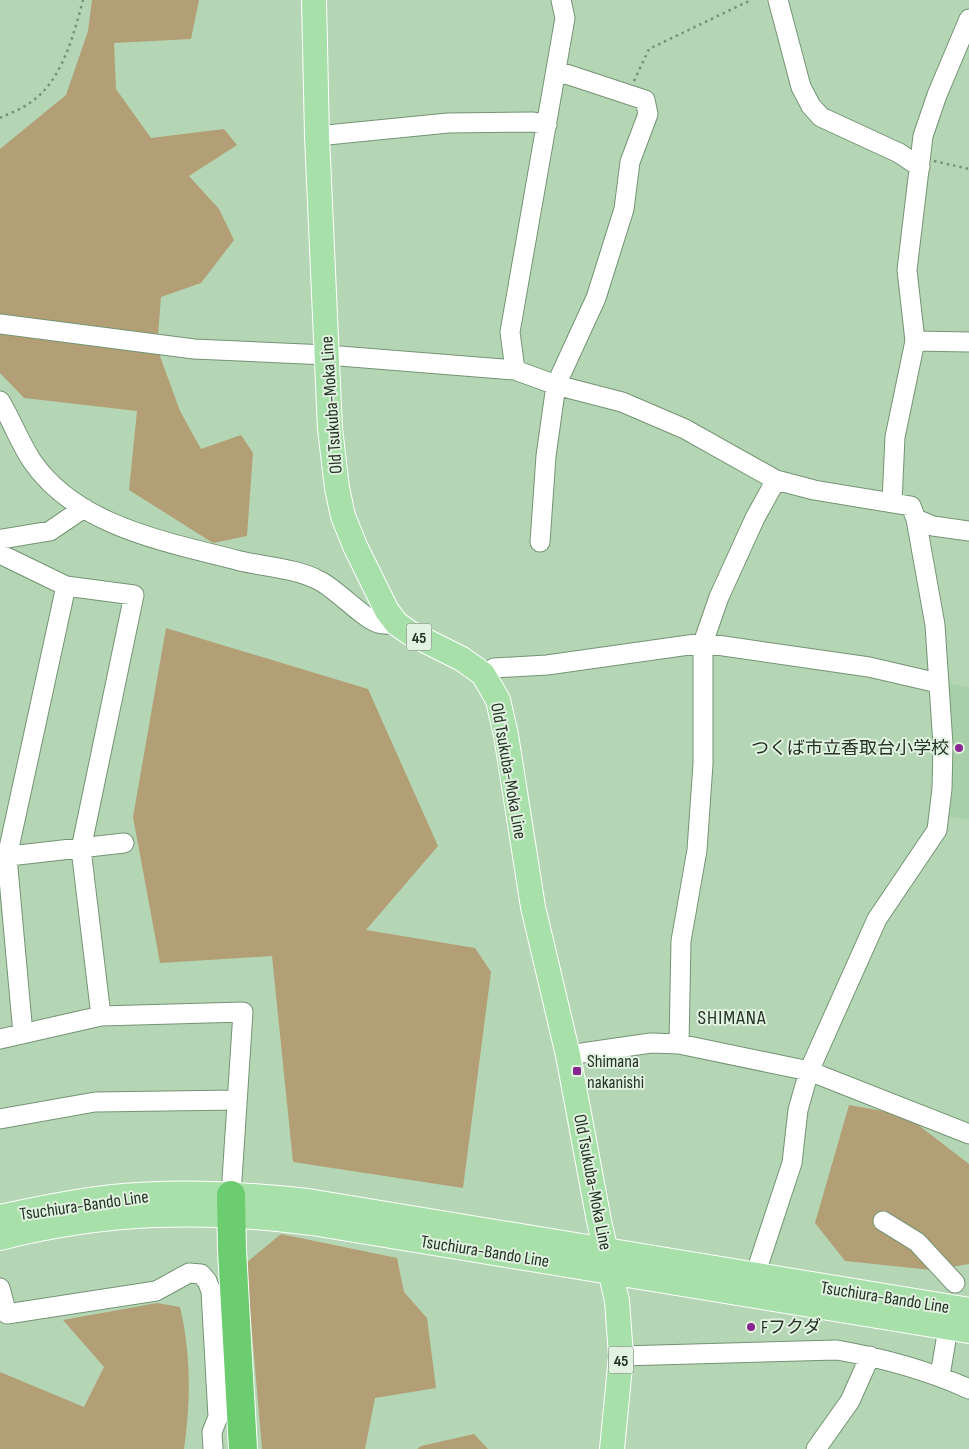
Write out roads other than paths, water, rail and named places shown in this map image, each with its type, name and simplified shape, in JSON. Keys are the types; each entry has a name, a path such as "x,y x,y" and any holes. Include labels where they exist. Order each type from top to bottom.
{"highway":[{"path":"231,1205 243,1449"}],"main road":[{"name":"Old Tsukuba-Moka Line","path":"314,0 316,136 330,429 337,488 343,516 383,602 397,624 410,633 462,659 483,674 498,700 506,735 530,888 568,1055 618,1311 622,1356 612,1449"},
{"name":"Tsuchiura-Bando Line","path":"0,1217 49,1206 113,1197 180,1194 312,1222 608,1261 959,1319"},
{"name":"Tsuchiura-Bando Line","path":"0,1238 49,1226 114,1217 179,1213 231,1205"},
{"name":"Tsuchiura-Bando Line","path":"608,1261 754,1275 959,1319"}],"street":[{"path":"515,370 510,332 566,18 561,0"},
{"path":"778,0 801,86 810,106 821,117 920,162"},
{"path":"892,502 895,437 915,341 907,270 923,136 936,94 969,19"},
{"path":"540,542 546,456 556,385 596,298 624,209 630,162 648,114 645,100 557,71"},
{"path":"316,136 448,123 533,122 547,125"},
{"path":"0,324 194,349 327,354 515,370 556,385 622,402 685,428 776,480 814,490 911,506 916,519 935,625 943,745 942,789 937,830 877,919 809,1071 798,1110 792,1164 754,1275"},
{"path":"915,341 969,342"},
{"path":"0,401 32,461 50,483 84,508 114,524 167,542 246,562 268,565 320,580 378,623 397,624"},
{"path":"679,1044 681,941 697,850 703,764 703,643 723,588 754,518 776,480"},
{"path":"84,508 50,532 2,540 0,552 66,586 134,594 81,849 101,1016"},
{"path":"916,519 933,526 969,531"},
{"path":"23,1034 4,857 66,586"},
{"path":"483,674 494,668 585,660 703,643 869,667 938,683"},
{"path":"4,857 124,843"},
{"path":"0,1039 101,1016 243,1012 231,1205"},
{"path":"568,1055 651,1043 679,1044 809,1071 969,1134"},
{"path":"0,1119 95,1102 237,1100"},
{"path":"884,1221 917,1242 962,1280 959,1319 940,1376"},
{"path":"0,1288 7,1314 156,1291 189,1273 201,1274 207,1280 211,1291 218,1417 212,1432 213,1449"},
{"path":"622,1356 836,1350 870,1356 940,1376 969,1389"},
{"path":"816,1449 850,1401 870,1356"}],"place":[{"name":"つくば市立香取台小学校","path":"959,748"},
{"name":"Shimana nakanishi","path":"577,1071"},
{"name":"Fフクダ","path":"751,1327"}],"district":[{"name":"SHIMANA","path":"732,1017"}]}
